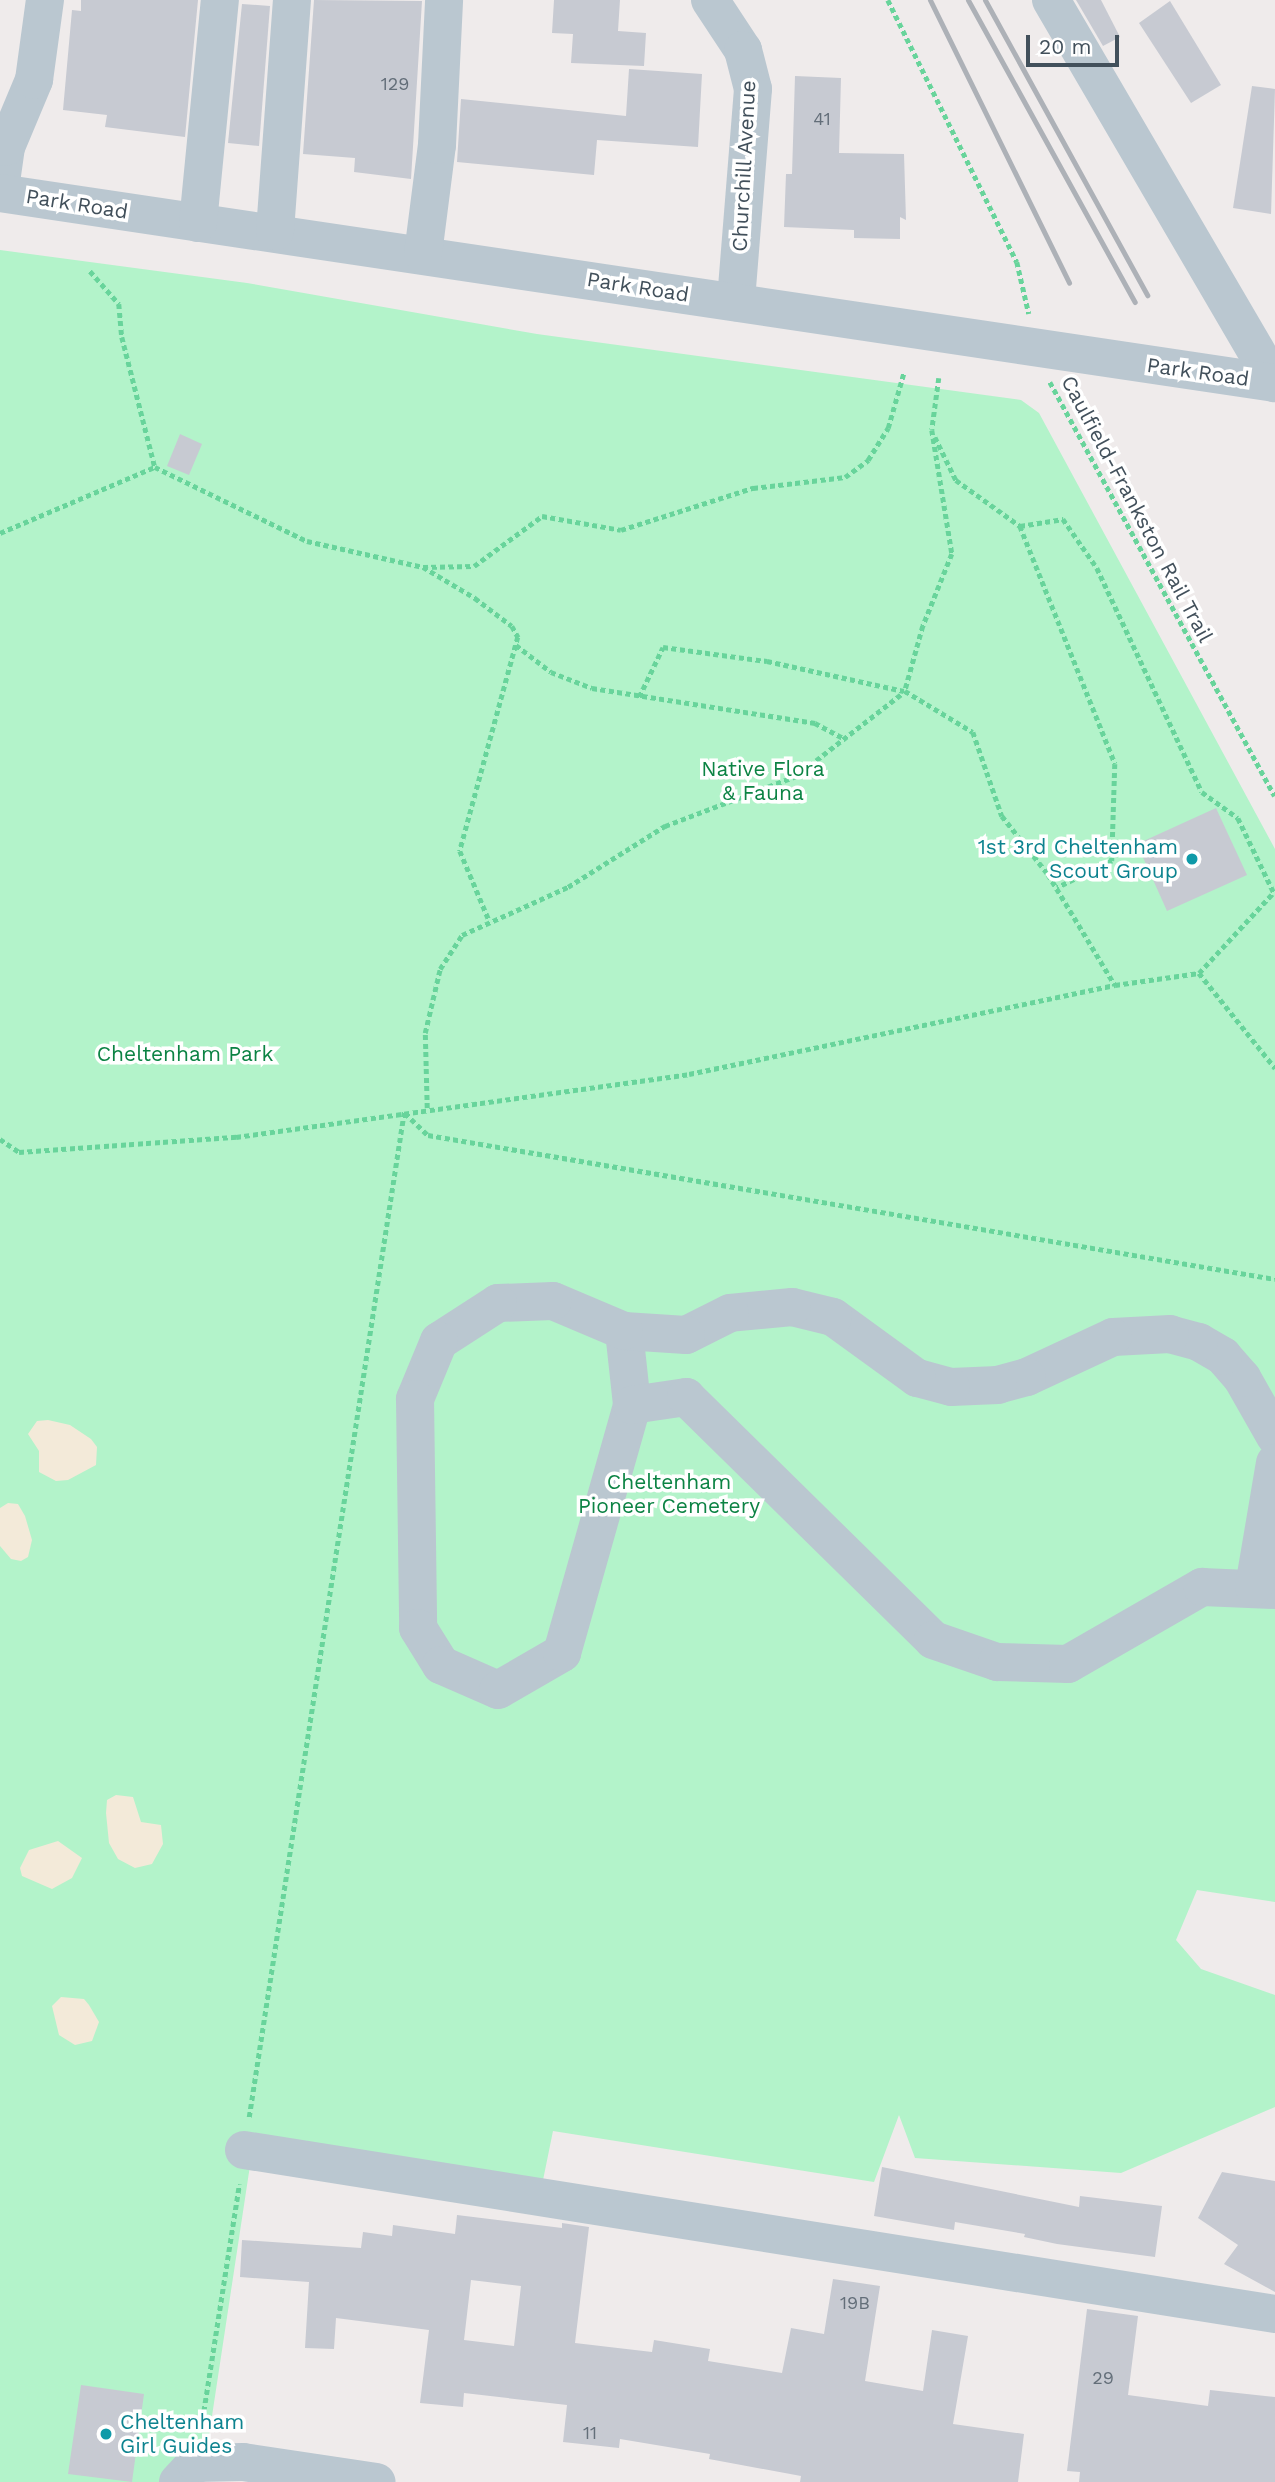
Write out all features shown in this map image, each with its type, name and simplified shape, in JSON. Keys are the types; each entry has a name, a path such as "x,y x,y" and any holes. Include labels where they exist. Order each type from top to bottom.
{"street":[{"path":"0,191 6,147 34,80 45,0"},
{"path":"198,223 220,0"},
{"path":"275,231 292,0"},
{"path":"423,254 437,145 444,0"},
{"name":"Churchill Avenue","path":"710,0 743,50 753,89 736,302"},
{"path":"1051,0 1275,383"},
{"name":"Park Road","path":"0,191 198,223 275,231 1275,383"},
{"path":"624,1331 632,1405 562,1653 498,1690 441,1665 418,1628 415,1399 439,1341 498,1303 553,1301 624,1331 686,1335 730,1313 792,1307 833,1317 917,1378 951,1387 999,1385 1027,1377 1113,1338 1170,1334 1199,1342 1223,1356 1242,1378 1275,1436"},
{"path":"686,1335 686,1397 933,1640 997,1662 1068,1664 1202,1587 1264,1588 1275,1463"},
{"path":"632,1405 686,1397"},
{"path":"244,2150 1275,2314"},
{"path":"187,2473 243,2462 377,2482"}],"path":[{"name":"Caulfield-Frankston Rail Trail","path":"888,0 1017,262 1053,393 1275,796"},
{"path":"90,271 119,304 122,337 155,467"},
{"path":"0,533 155,467 307,541 423,567 474,566 542,516 621,530 753,488 845,477 868,460 888,428 904,372"},
{"path":"427,1108 425,1033 440,969 462,935 489,920 568,887 665,826 796,776 905,691 923,626 952,554 932,430 939,378"},
{"path":"932,430 957,480 1020,526 1115,764 1112,861 1057,888"},
{"path":"0,1139 19,1152 236,1137 427,1108 689,1074 1115,985 1199,974 1275,893 1238,818 1202,792 1097,568 1063,519 1020,526"},
{"path":"423,567 512,626 516,645 461,842 477,901 489,920"},
{"path":"516,645 551,672 592,688 815,723 846,739"},
{"path":"639,697 663,647 779,664 905,691 973,732 1002,816 1057,888 1115,985"},
{"path":"1199,974 1275,1068"},
{"path":"404,1112 428,1135 1275,1279"},
{"path":"187,2473 244,2150 404,1112"}],"green space":[{"path":"0,250 247,283 537,334 1021,400 1039,413 1275,849 1275,1902 1197,1890 1176,1940 1201,1969 1275,1995 1275,2107 1121,2173 915,2158 899,2115 874,2182 553,2131 542,2185 251,2159 202,2482 0,2482"}],"sand":[{"path":"48,1420 70,1425 91,1439 97,1447 96,1465 68,1480 56,1481 39,1472 39,1451 28,1434 37,1421"},
{"path":"8,1503 18,1504 25,1516 32,1540 28,1557 21,1561 11,1559 0,1546 0,1508"},
{"path":"116,1795 133,1797 141,1822 161,1825 163,1844 152,1864 135,1868 118,1859 109,1843 107,1800"},
{"path":"58,1841 82,1858 72,1878 52,1889 22,1876 20,1868 29,1850"},
{"path":"61,1997 84,1999 89,2005 99,2022 92,2041 75,2045 59,2035 52,2006"}],"building":[{"path":"81,0 198,0 185,137 105,127 107,115 63,110 72,10 81,11"},
{"path":"314,0 422,1 411,179 354,172 355,158 303,154"},
{"path":"554,0 620,0 618,31 646,33 644,66 571,63 573,34 552,33"},
{"path":"1076,0 1101,0 1120,37 1103,46"},
{"path":"1170,1 1221,85 1191,103 1139,23"},
{"path":"242,4 270,6 259,146 228,143"},
{"path":"629,69 702,74 698,147 597,140 594,175 457,162 461,99 626,116"},
{"path":"795,76 841,78 839,153 904,154 906,220 900,217 900,239 854,238 854,230 784,227 786,174 792,174"},
{"path":"1252,86 1275,89 1271,214 1233,208"},
{"path":"180,434 202,444 189,475 167,466"},
{"name":"1st 3rd Cheltenham Scout Group","path":"1216,808 1247,875 1167,911 1137,844"},
{"path":"882,2167 1079,2207 1080,2196 1162,2206 1155,2257 1057,2244 1024,2237 1025,2234 955,2222 954,2230 874,2216"},
{"path":"1222,2172 1275,2181 1275,2292 1224,2264 1238,2245 1198,2218"},
{"path":"457,2215 562,2228 562,2223 589,2227 575,2343 652,2352 654,2340 710,2349 708,2361 782,2373 791,2328 824,2334 833,2279 880,2286 865,2381 923,2391 932,2330 968,2336 953,2424 1024,2434 1018,2482 800,2482 801,2476 709,2459 710,2454 620,2439 619,2448 563,2442 567,2405 464,2393 463,2407 420,2403 429,2330 336,2318 334,2349 305,2348 309,2282 240,2277 242,2240 361,2248 363,2232 392,2236 393,2225 455,2234","holes":["471,2280 521,2286 514,2346 464,2340"]},
{"path":"1087,2309 1138,2316 1128,2395 1208,2406 1210,2390 1275,2397 1275,2482 1079,2482 1080,2472 1067,2471"},
{"name":"Cheltenham Girl Guides","path":"81,2385 144,2394 132,2482 68,2474"}],"railway":[{"path":"930,0 1069,283"},
{"path":"968,0 1135,302"},
{"path":"985,0 1147,295"}],"place":[{"name":"1st 3rd Cheltenham Scout Group","path":"1192,859"},
{"name":"Cheltenham Girl Guides","path":"106,2434"}],"park label":[{"name":"Native Flora & Fauna","path":"763,781"},
{"name":"Cheltenham Park","path":"185,1054"},
{"name":"Cheltenham Pioneer Cemetery","path":"669,1494"}]}
